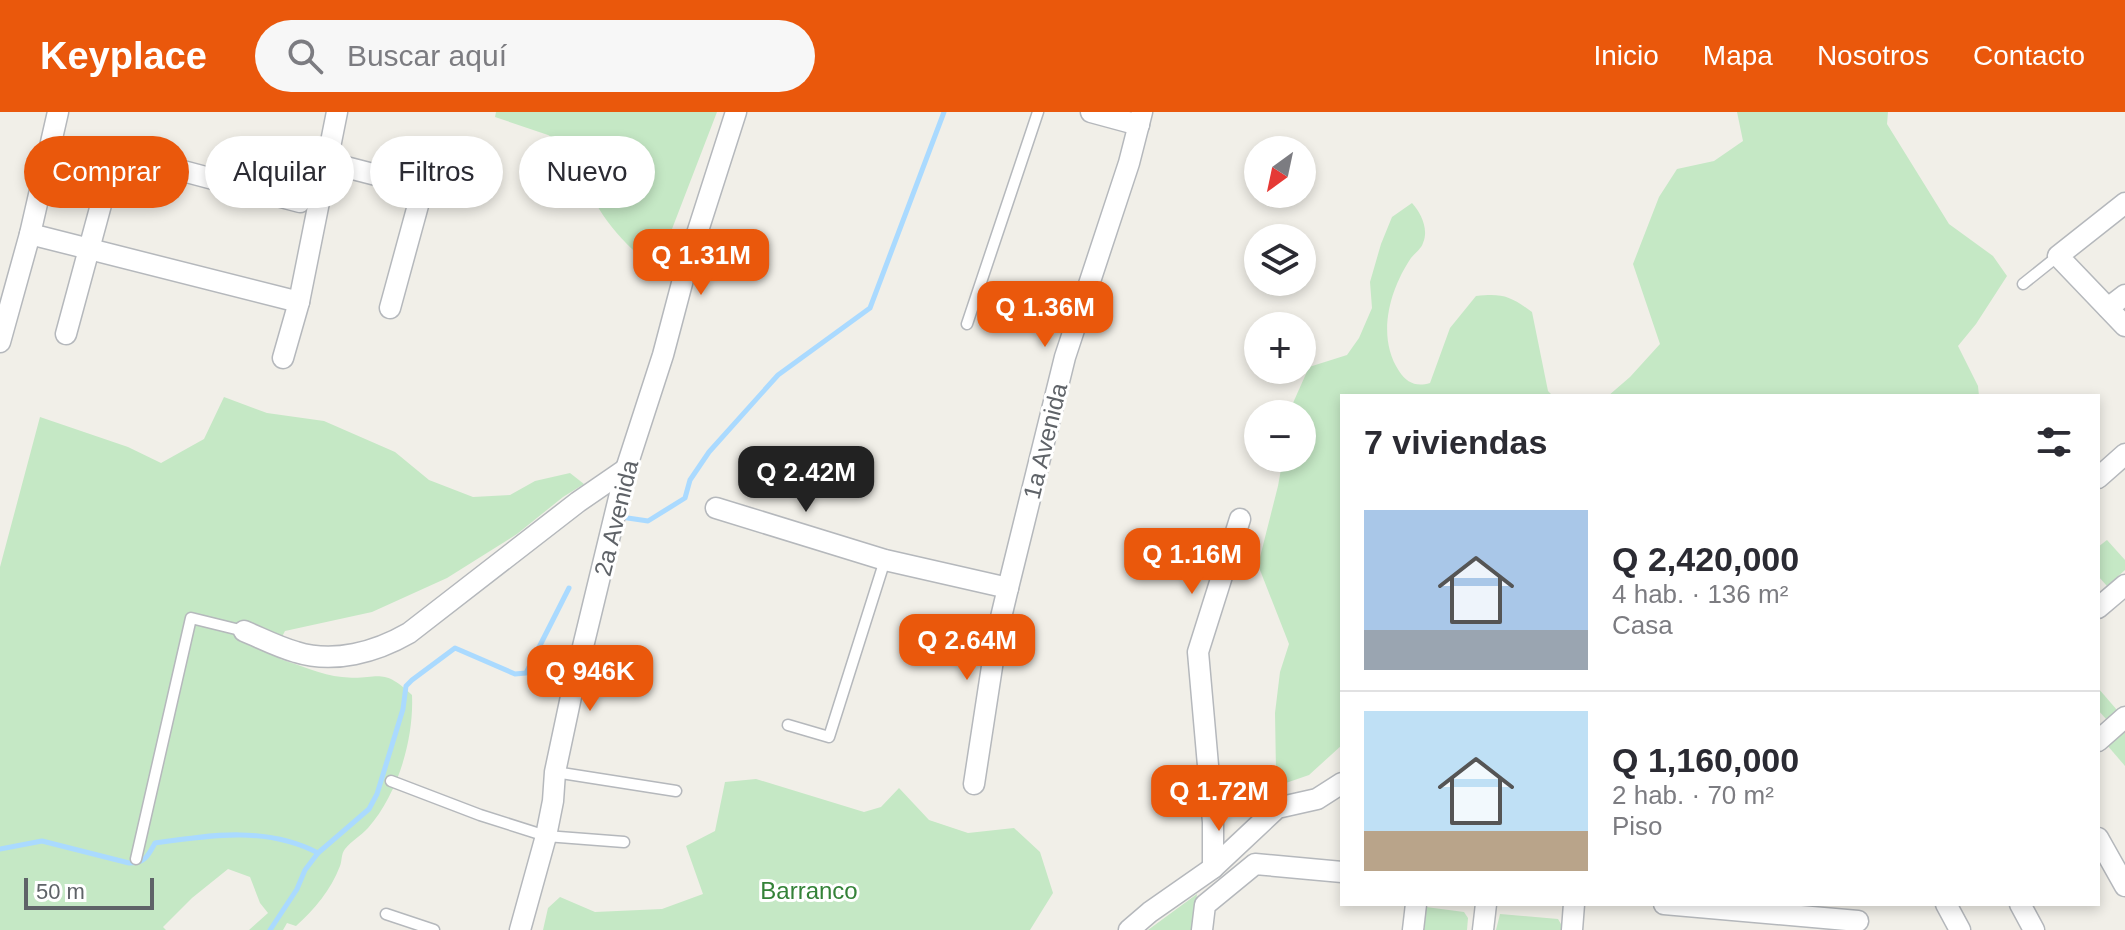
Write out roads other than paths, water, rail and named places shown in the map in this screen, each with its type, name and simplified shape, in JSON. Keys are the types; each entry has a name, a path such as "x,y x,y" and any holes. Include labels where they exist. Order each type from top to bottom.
{"street":[{"path":"0,342 30,234 58,112"},
{"path":"332,136 337,112"},
{"name":"2a Avenida","path":"520,930 546,836 555,772 572,692 626,469 736,112"},
{"path":"1091,112 1140,119"},
{"name":"1a Avenida","path":"974,784 997,634 1065,357 1140,119"},
{"path":"66,334 115,153 205,177"},
{"path":"354,169 423,187 390,308"},
{"path":"2125,203 2058,256 2125,326"},
{"path":"283,358 299,302 317,208"},
{"path":"30,234 299,302"},
{"path":"2108,308 2125,295"},
{"path":"2100,476 2125,454"},
{"path":"244,631 298,653 314,655 368,653 387,646 409,633 578,502 626,469"},
{"path":"716,508 885,560 1008,588"},
{"path":"1213,868 1213,822 1198,652 1240,519"},
{"path":"2100,606 2125,585"},
{"path":"2100,739 2125,717"},
{"path":"1129,930 1213,868 1277,808 1317,799 1340,784"},
{"path":"2100,840 2118,857 2125,886"},
{"path":"1202,930 1205,905 1255,864 1340,872"},
{"path":"1413,930 1416,906"},
{"path":"1483,930 1486,906"},
{"path":"1572,930 1574,906"},
{"path":"1692,906 1858,918"},
{"path":"1947,906 1960,930"},
{"path":"2021,906 2034,930"}],"lane":[{"path":"967,324 1038,112"},
{"path":"2023,284 2058,256"},
{"path":"788,725 829,737 885,560"},
{"path":"136,859 191,618 244,631"},
{"path":"555,772 676,791"},
{"path":"391,781 546,836 624,842"},
{"path":"386,914 434,930"}],"waterway":[{"path":"621,517 648,521 685,498 690,480 709,452 778,375 870,308 944,112"},
{"path":"270,930 318,853 369,809 377,794 403,709 406,686 455,648 515,674 526,673 569,588"},
{"path":"0,849 42,841 129,863 145,858 155,843 238,835 279,839 318,853"}],"park label":[{"name":"Barranco","path":"809,890"}]}
